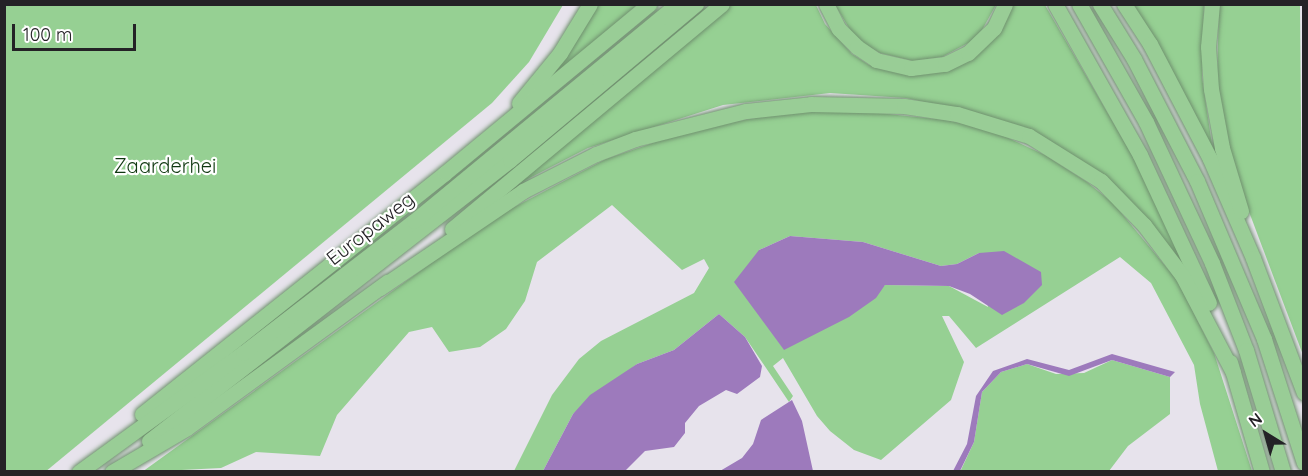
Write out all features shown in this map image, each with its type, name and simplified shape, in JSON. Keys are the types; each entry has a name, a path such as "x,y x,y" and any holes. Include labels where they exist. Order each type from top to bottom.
{"highway":[{"path":"445,174 526,95 560,53 590,4"},
{"path":"69,471 445,174 649,4"},
{"name":"Europaweg","path":"79,471 243,352 414,221 677,4"},
{"name":"Europaweg","path":"110,471 448,210 696,4"},
{"path":"380,288 722,4"},
{"path":"826,4 839,29 867,55 899,67 922,68 951,61 977,46 994,28 1005,4"},
{"path":"1056,4 1140,155 1211,308 1233,372 1262,471"},
{"path":"1079,4 1146,122 1212,263 1249,359 1283,471"},
{"path":"1100,4 1134,58 1197,180 1264,339 1304,463"},
{"path":"1124,4 1150,44 1210,159 1253,258 1304,393"},
{"path":"1212,4 1208,47 1215,118 1253,258"},
{"path":"110,471 188,428 380,288 524,191 596,154 635,139 746,111 811,104 904,106 957,114 1029,136 1101,181 1144,225 1182,275 1233,372"}],"green space":[{"name":"Zaarderhei","path":"4,5 563,5 529,62 492,103 45,472 5,471"},
{"path":"595,5 637,5 545,84 576,42"},
{"path":"730,5 816,5 825,24 852,54 869,65 904,73 954,63 1008,5 1045,5 1139,167 1188,274 1099,176 947,107 906,98 830,93 723,105 588,148 514,186"},
{"path":"835,5 996,5 982,30 970,42 942,57 913,61 880,53 865,45 852,33"},
{"path":"1133,5 1204,5 1202,77 1213,152"},
{"path":"1219,5 1300,5 1303,355 1234,172 1217,83"},
{"path":"789,112 868,112 946,120 991,130 1045,155 1087,182 1113,203 1177,280 1214,353 1252,471 1218,471 1200,404 1194,365 1151,283 1120,257 976,348 949,316 942,316 964,362 951,400 881,460 854,450 830,431 817,416 783,358 773,366 793,396 789,402 745,337 719,314 674,350 637,364 573,414 543,471 514,471 552,395 579,359 601,341 694,293 709,268 704,259 682,270 612,205 537,262 525,301 506,329 480,347 449,352 432,327 409,332 337,415 320,456 256,452 221,468 142,472 495,217 606,159 688,130","holes":["790,236 863,242 941,266 957,264 979,253 988,307 949,286 885,285 784,349 775,337 759,250"]},
{"path":"1112,360 1170,377 1170,414 1128,446 1109,471 960,472 974,442 982,392 1001,372 1027,364 1056,374 1084,373"}],"shaded area":[{"path":"790,236 863,242 941,266 957,264 979,253 1004,251 1041,272 1042,285 1024,303 1002,315 970,294 949,286 885,285 876,298 849,317 784,350 734,282 759,250"},
{"path":"719,314 745,337 762,366 760,377 737,394 726,390 699,406 685,423 685,433 674,447 645,451 625,471 543,471 573,414 590,395 637,364 674,350"},
{"path":"1112,354 1175,372 1170,377 1112,360 1069,376 1027,364 1001,372 982,392 974,442 960,471 953,471 967,444 976,396 993,371 1027,359 1069,370"},
{"path":"792,400 802,421 813,471 720,471 742,458 753,444 761,420"}]}
